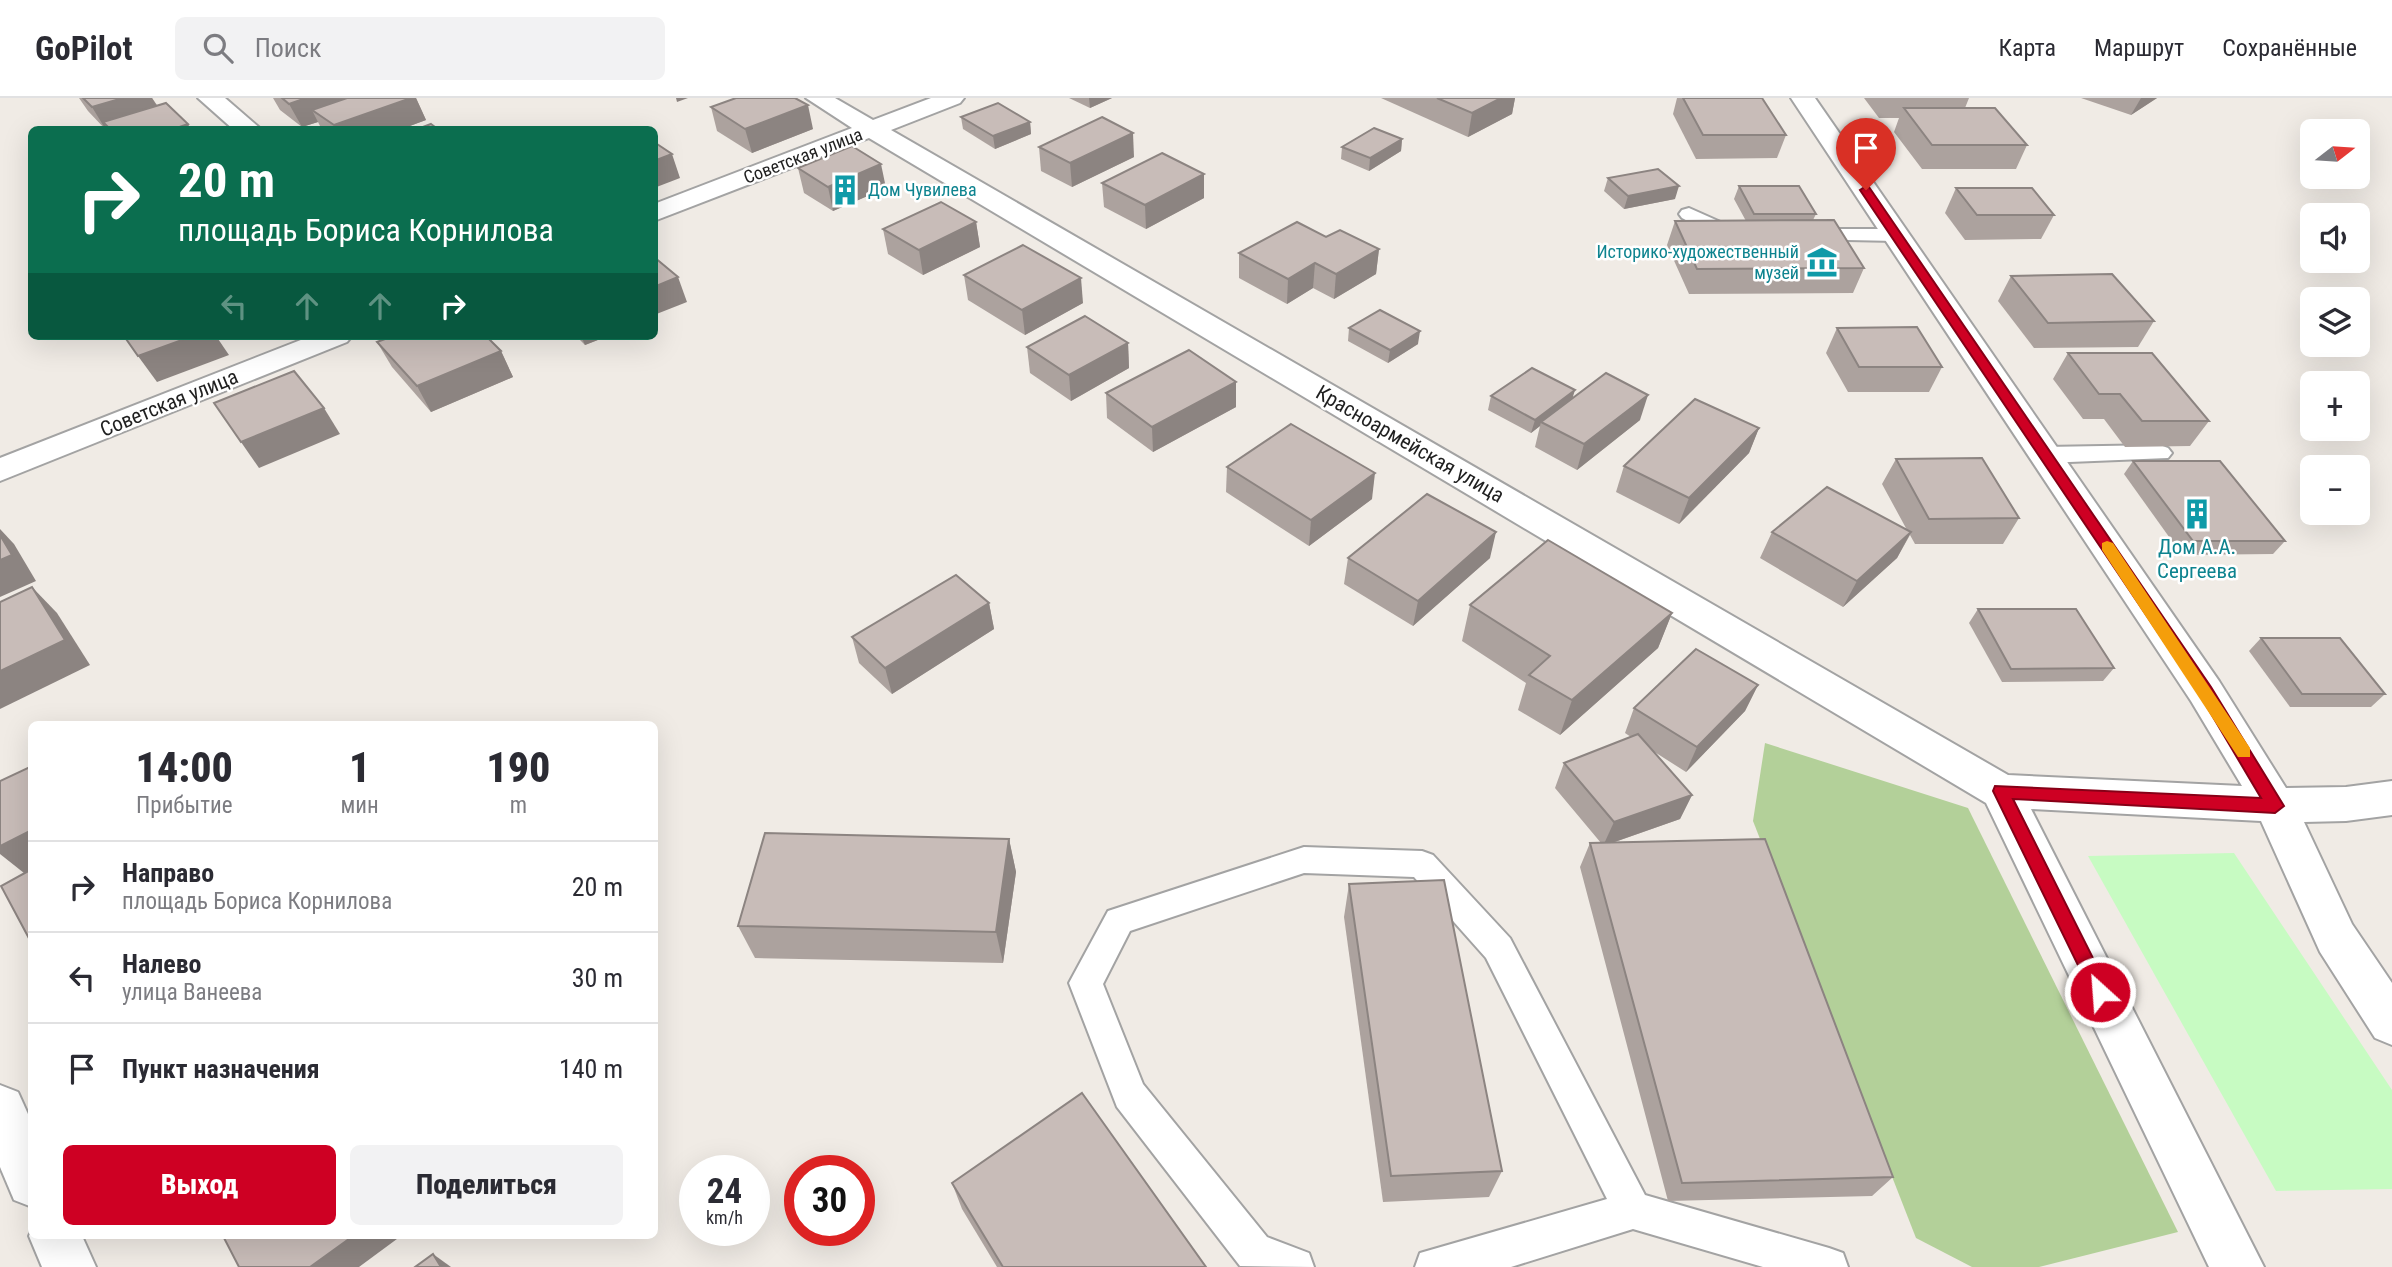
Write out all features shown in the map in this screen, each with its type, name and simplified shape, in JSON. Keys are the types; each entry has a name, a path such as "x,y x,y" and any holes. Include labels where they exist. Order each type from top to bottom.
{"street":[{"path":"210,98 245,126"},
{"name":"Красноармейская улица","path":"818,98 2001,791"},
{"name":"Советская улица","path":"658,211 952,98"},
{"path":"1803,98 2206,691 2275,806 2336,938 2392,1023"},
{"name":"Советская улица","path":"0,470 327,340"},
{"path":"2237,1267 2001,791 2275,806 2346,804 2392,798"},
{"path":"0,1109 28,1173"},
{"path":"56,1239 69,1267"}],"lane":[{"path":"1689,214 1730,236 1755,236"},
{"path":"1779,235 1896,235"},
{"path":"2045,455 2160,453"},
{"path":"1295,1267 1254,1252 1130,1095 1086,983 1119,921 1304,860 1422,864 1498,947 1633,1210"},
{"path":"1434,1267 1475,1259 1633,1210 1829,1267"}],"green space":[{"path":"1765,743 1968,808 2178,1232 2039,1267 1972,1267 1916,1238 1753,821"},
{"path":"2234,853 2392,1090 2392,1189 2276,1191 2088,856"}],"building":[{"path":"83,98 123,98 92,107"},
{"path":"282,98 306,98 289,104"},
{"path":"347,98 411,98 334,125 312,110"},
{"path":"736,98 795,98 808,105 745,129 711,107"},
{"path":"1437,98 1501,98 1472,113"},
{"path":"1683,98 1762,98 1786,135 1703,135"},
{"path":"166,103 188,124 107,126 103,122"},
{"path":"998,103 1030,122 993,136 961,117"},
{"path":"1904,108 1995,108 2027,145 1932,145"},
{"path":"1102,117 1133,133 1070,163 1039,147"},
{"path":"1374,128 1402,139 1370,158 1342,147"},
{"path":"658,145 672,154 658,159"},
{"path":"852,146 881,164 828,187 798,168"},
{"path":"1162,153 1204,174 1145,205 1102,183"},
{"path":"1658,169 1679,186 1628,196 1608,178"},
{"path":"1739,186 1799,186 1816,214 1754,214"},
{"path":"1956,188 2032,188 2054,215 1977,215"},
{"path":"941,202 976,222 919,250 883,229"},
{"path":"1834,220 1864,268 1697,269 1675,221"},
{"path":"1297,222 1326,237 1340,230 1379,249 1336,274 1315,263 1288,279 1239,253"},
{"path":"1023,245 1081,278 1022,310 964,275"},
{"path":"658,260 678,277 658,285"},
{"path":"2112,274 2154,321 2048,323 2011,276"},
{"path":"1380,310 1420,331 1390,350 1349,328"},
{"path":"1085,316 1128,343 1069,375 1027,347"},
{"path":"1917,327 1942,367 1859,367 1837,328"},
{"path":"127,340 182,340 138,356"},
{"path":"490,340 501,351 417,386 377,342"},
{"path":"1189,350 1236,382 1152,427 1106,393"},
{"path":"2068,353 2152,353 2209,421 2142,421 2120,394 2099,394"},
{"path":"1532,368 1575,390 1535,420 1491,396"},
{"path":"294,371 324,408 241,442 214,403"},
{"path":"1606,373 1648,395 1584,444 1541,422"},
{"path":"1695,399 1759,428 1689,498 1624,466"},
{"path":"1291,424 1375,473 1311,520 1227,467"},
{"path":"1982,458 2019,518 1929,519 1896,459"},
{"name":"Дом А.А. Сергеева","path":"2133,461 2220,461 2285,541 2193,541"},
{"path":"1827,487 1911,532 1857,581 1772,532"},
{"path":"1427,494 1496,532 1418,601 1348,558"},
{"path":"0,535 12,555 0,560"},
{"path":"1548,540 1672,613 1572,700 1529,675 1550,656 1470,605"},
{"path":"956,575 989,603 885,668 852,637"},
{"path":"32,587 65,640 0,671 0,602"},
{"path":"1978,609 2076,609 2114,668 2011,669"},
{"path":"2261,638 2340,638 2385,694 2302,694"},
{"path":"1696,649 1758,685 1697,747 1634,708"},
{"path":"1638,734 1692,795 1614,822 1564,763"},
{"path":"28,768 28,832 0,846 0,781"},
{"path":"765,833 1009,839 996,932 738,926"},
{"path":"1765,839 1893,1177 1682,1183 1590,843"},
{"path":"28,871 28,937 1,886"},
{"path":"1444,880 1502,1171 1391,1176 1349,884"},
{"path":"1082,1093 1206,1267 1003,1267 952,1183"},
{"path":"225,1239 349,1239 310,1267 239,1267"},
{"path":"433,1254 441,1267 415,1267"}],"slow traffic":[{"path":"2107,546 2206,691 2244,753"}],"place":[{"name":"Дом Чувилева","path":"845,190"},
{"name":"Историко-художественный музей","path":"1822,262"},
{"name":"Дом А.А. Сергеева","path":"2197,514"}],"route":[{"path":"1866,190 2206,691 2275,806 2001,791 2100,992"}]}
